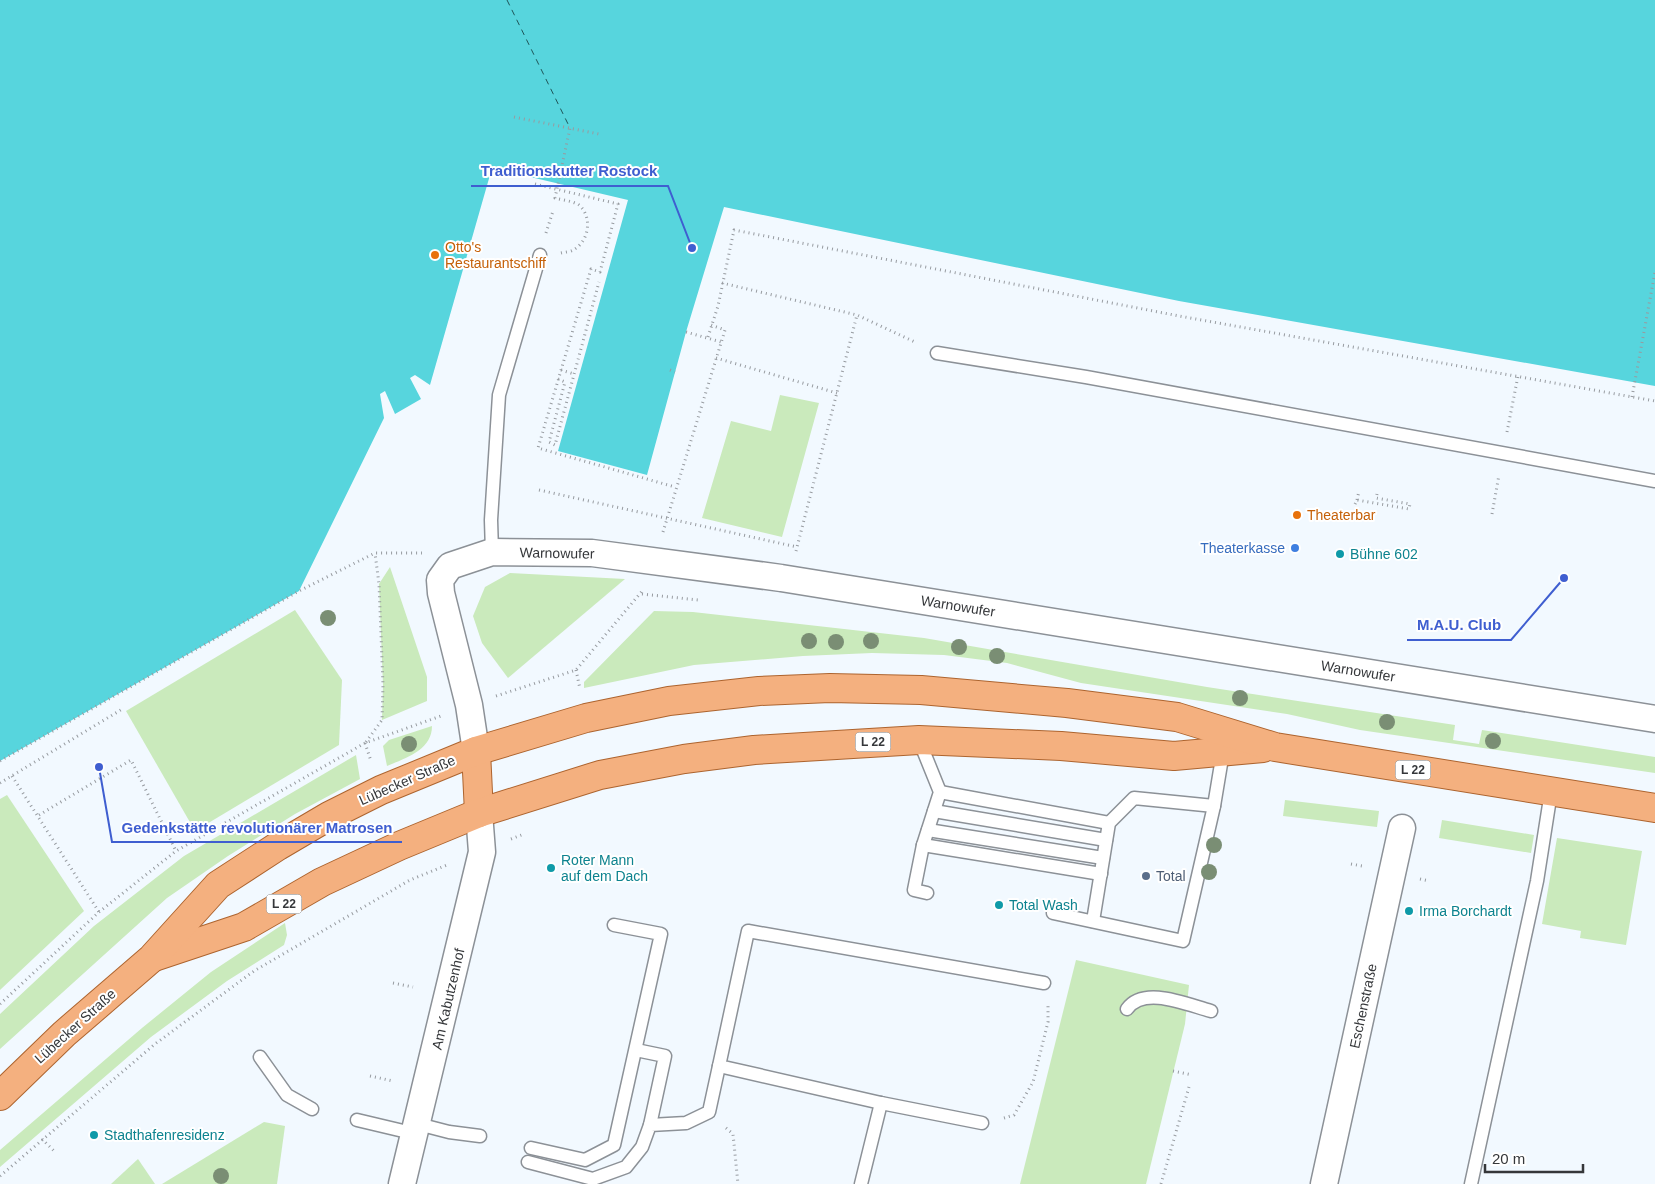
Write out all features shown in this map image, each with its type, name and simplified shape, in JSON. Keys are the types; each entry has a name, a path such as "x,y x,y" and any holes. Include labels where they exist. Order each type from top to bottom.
{"main road":[{"name":"L 22","path":"476,751 586,718 637,707 759,691 830,688 921,690 1067,703 1177,716 1275,747 1655,808"},
{"name":"L 22","path":"479,813 600,775 684,759 810,746 919,740 1061,746 1174,756 1275,747"},
{"name":"Warnowufer","path":"476,751 479,813"},
{"name":"Lübecker Straße","path":"0,1096 64,1034 152,958 218,885 329,816 381,790 476,751"},
{"name":"Lübecker Straße","path":"152,958 244,927 322,882 399,846 479,813"}],"street":[{"name":"Warnowufer","path":"476,751 469,705 441,593 440,580 450,566 492,552 592,553 790,579 1655,719"},
{"name":"Am Kabutzenhof","path":"402,1184 417,1129 482,852 479,813"},
{"name":"Eschenstraße","path":"1324,1184 1402,828"}],"lane":[{"path":"492,552 491,520 499,395 540,256"},
{"path":"937,353 1086,377 1655,481"},
{"path":"919,740 940,792 923,845 914,890 927,893"},
{"path":"1054,913 1183,941 1214,806 1223,752"},
{"path":"940,792 1109,823"},
{"path":"1470,1184 1537,881 1551,792"},
{"path":"1093,921 1109,823 1134,798 1214,806"},
{"path":"934,811 1106,840"},
{"path":"928,830 1103,858"},
{"path":"923,845 1101,874"},
{"path":"532,1148 585,1160 614,1145 661,934 614,925"},
{"path":"650,1125 686,1122 709,1112 748,931 1044,983"},
{"path":"1128,1009 1140,999 1154,998 1211,1011"},
{"path":"528,1162 593,1179 626,1167 642,1147 650,1125 665,1056 636,1050"},
{"path":"260,1057 287,1095 312,1109"},
{"path":"719,1066 881,1103 982,1123"},
{"path":"861,1184 881,1103"},
{"path":"357,1120 480,1136"}],"path":[{"path":"514,117 599,134"},
{"path":"560,253 574,250 585,239 588,223 584,212 578,204 555,198 570,128"},
{"path":"535,184 618,204 600,272 591,269 538,448 676,487"},
{"path":"546,235 553,211"},
{"path":"708,338 734,230 1179,316 1655,401"},
{"path":"1632,397 1655,272"},
{"path":"558,379 566,382 550,442 555,444 599,282"},
{"path":"722,283 857,315 937,353"},
{"path":"790,579 857,315"},
{"path":"666,520 725,330 711,325"},
{"path":"686,332 721,342"},
{"path":"716,358 837,393"},
{"path":"561,370 574,374"},
{"path":"670,370 676,372"},
{"path":"539,490 666,520 797,547"},
{"path":"1359,491 1356,502 1409,509 1410,504 1376,498 1377,494"},
{"path":"0,761 299,591 375,553 379,584 382,648 382,720 365,743 176,851 99,912 0,1004"},
{"path":"576,670 642,594"},
{"path":"0,783 124,708"},
{"path":"39,815 131,760 176,851"},
{"path":"12,776 39,815 99,912"},
{"path":"0,1176 155,1044 254,971 410,880"},
{"path":"393,983 413,987"},
{"path":"982,1123 1014,1115 1033,1082 1048,1022 1049,995 1044,983"},
{"path":"1173,1071 1192,1076"},
{"path":"370,1076 393,1081"},
{"path":"1161,1184 1189,1087"},
{"path":"709,1112 733,1134 738,1184"},
{"path":"42,1139 55,1152"}],"green space":[{"path":"780,395 819,403 782,537 702,518 731,421 771,431"},
{"path":"390,567 427,677 427,701 382,720 383,685 379,584"},
{"path":"510,573 625,579 508,678 482,643 473,616 485,587"},
{"path":"295,610 342,680 339,745 195,831 126,711"},
{"path":"654,611 693,612 924,638 1207,687 1455,725 1453,740 1479,744 1482,730 1655,757 1655,773 1360,730 1287,714 1081,683 1007,663 944,655 872,653 803,656 694,665 584,688 584,682"},
{"path":"432,726 428,741 423,747 410,756 387,766 383,746 389,740"},
{"path":"356,755 360,779 295,814 228,856 167,898 0,1049 0,1014 94,926 184,856"},
{"path":"7,795 84,911 0,990 0,799"},
{"path":"1285,800 1379,811 1377,827 1283,816"},
{"path":"1442,820 1534,835 1531,853 1439,838"},
{"path":"1557,838 1642,851 1626,945 1580,938 1581,931 1542,924"},
{"path":"285,923 287,935 284,945 227,981 151,1037 0,1167 0,1150 142,1028 211,972"},
{"path":"1076,960 1189,985 1185,1024 1146,1184 1020,1184"},
{"path":"264,1122 285,1126 277,1184 162,1184"},
{"path":"138,1159 155,1184 111,1184"}],"water":[{"path":"0,0 1655,0 1655,386 1179,301 724,207 686,332 647,475 558,451 628,200 492,168 430,385 415,375 410,378 421,399 395,414 385,391 380,394 384,418 299,591 0,761"}],"ferry route":[{"path":"507,0 570,128"}],"place":[{"name":"Traditionskutter Rostock","path":"692,248"},
{"name":"Otto's Restaurantschiff","path":"435,255"},
{"name":"Theaterbar","path":"1297,515"},
{"name":"Theaterkasse","path":"1295,548"},
{"name":"Bühne 602","path":"1340,554"},
{"name":"M.A.U. Club","path":"1564,578"},
{"name":"Gedenkstätte revolutionärer Matrosen","path":"99,767"},
{"name":"Roter Mann auf dem Dach","path":"551,868"},
{"name":"Total","path":"1146,876"},
{"name":"Total Wash","path":"999,905"},
{"name":"Irma Borchardt","path":"1409,911"},
{"name":"Stadthafenresidenz","path":"94,1135"}]}
